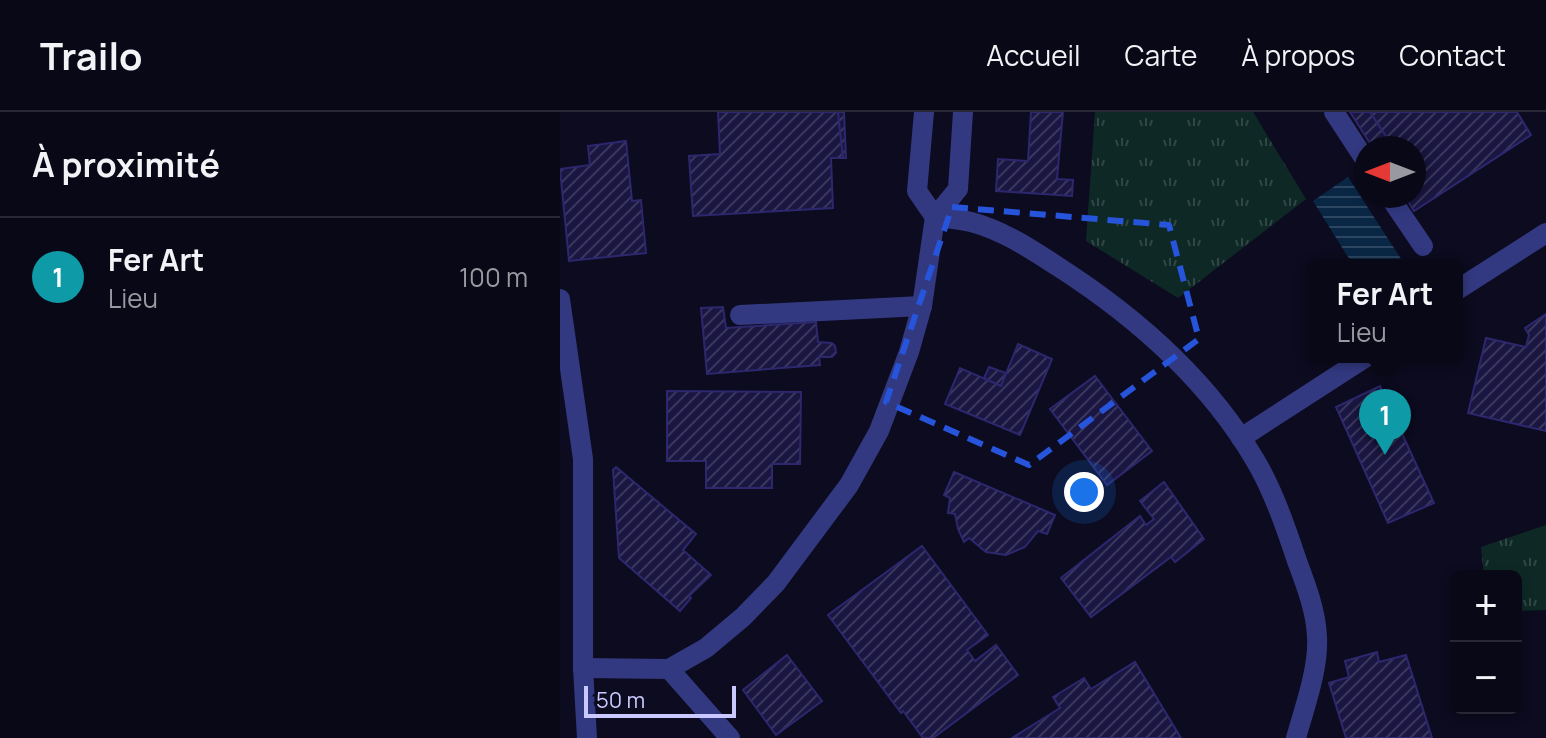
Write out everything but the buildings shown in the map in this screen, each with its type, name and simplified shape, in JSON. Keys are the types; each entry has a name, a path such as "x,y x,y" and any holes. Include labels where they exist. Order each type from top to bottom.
{"street":[{"path":"924,112 917,191 935,217 970,222 1003,234 1082,282 1147,333 1194,378 1257,463 1292,546 1311,601 1318,637 1308,697 1296,738"},
{"path":"583,668 669,669 706,648 743,617 776,583 831,512 879,431 899,381 922,306 935,217 958,189 963,112"},
{"path":"1334,112 1354,143"},
{"path":"1397,208 1423,246"},
{"path":"1463,286 1546,233"},
{"path":"560,299 583,459 583,668 587,738"},
{"path":"740,315 922,306"},
{"path":"1241,438 1357,363"},
{"path":"669,669 730,738"}],"highlighted area":[{"path":"952,207 1169,225 1199,339 1029,465 886,402"}],"green space":[{"path":"1095,112 1253,112 1306,199 1178,298 1086,241"},
{"path":"1546,525 1546,610 1522,611 1522,570 1483,570 1481,547"}],"water":[{"path":"1348,177 1354,186 1354,208 1368,208 1401,259 1348,257 1313,201"}],"place":[{"name":"Fer Art","path":"1385,455"}]}
